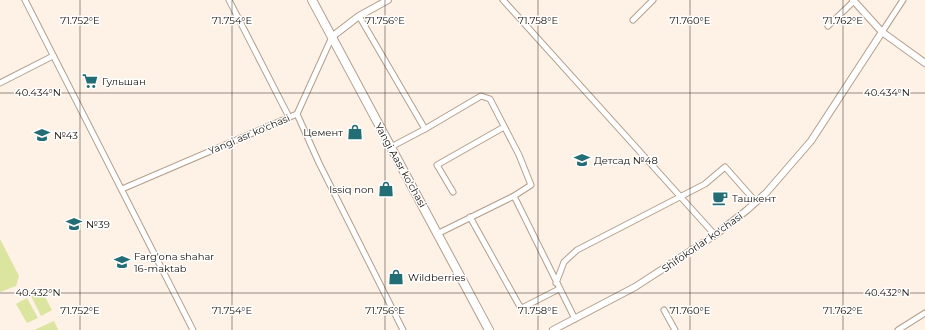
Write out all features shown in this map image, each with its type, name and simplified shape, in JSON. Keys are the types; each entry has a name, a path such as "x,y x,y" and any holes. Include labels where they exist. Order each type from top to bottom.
{"main road":[{"name":"Yangi Aasr ko'chasi","path":"312,0 333,36 391,148 439,233 489,330"}],"street":[{"path":"25,0 193,330"},
{"path":"229,0 289,117"},
{"path":"333,36 359,16 388,0"},
{"path":"503,0 715,235"},
{"path":"633,20 653,0"},
{"path":"828,26 854,0 882,32 925,63"},
{"name":"Shifokorlar ko'chasi","path":"553,330 635,287 715,235 756,202 811,141 903,0"},
{"path":"359,16 425,129"},
{"name":"Yangi asr ko'chasi","path":"122,189 297,114 333,36"},
{"path":"0,83 53,56"},
{"path":"391,148 481,96 490,99 520,155 531,185 514,196 439,233"},
{"path":"297,114 319,163 403,330"},
{"path":"453,192 436,165 504,127"},
{"path":"556,283 564,262 577,250 705,184 725,167 756,202"},
{"path":"514,196 575,319"},
{"path":"470,217 522,308 559,289"},
{"path":"664,310 675,330"},
{"path":"898,330 925,313"}],"green space":[{"path":"0,239 19,276 16,286 0,292"},
{"path":"42,291 52,310 41,316 31,296"},
{"path":"27,298 38,318 27,323 16,304"},
{"path":"54,321 58,330 34,330"}],"place":[{"name":"Гульшан","path":"90,81"},
{"name":"Цемент","path":"355,132"},
{"name":"№43","path":"42,135"},
{"name":"Детсад №48","path":"582,160"},
{"name":"Issiq non","path":"386,189"},
{"name":"Ташкент","path":"720,198"},
{"name":"№39","path":"74,224"},
{"name":"Farg'ona shahar 16-maktab","path":"122,262"},
{"name":"Wildberries","path":"396,277"}]}
